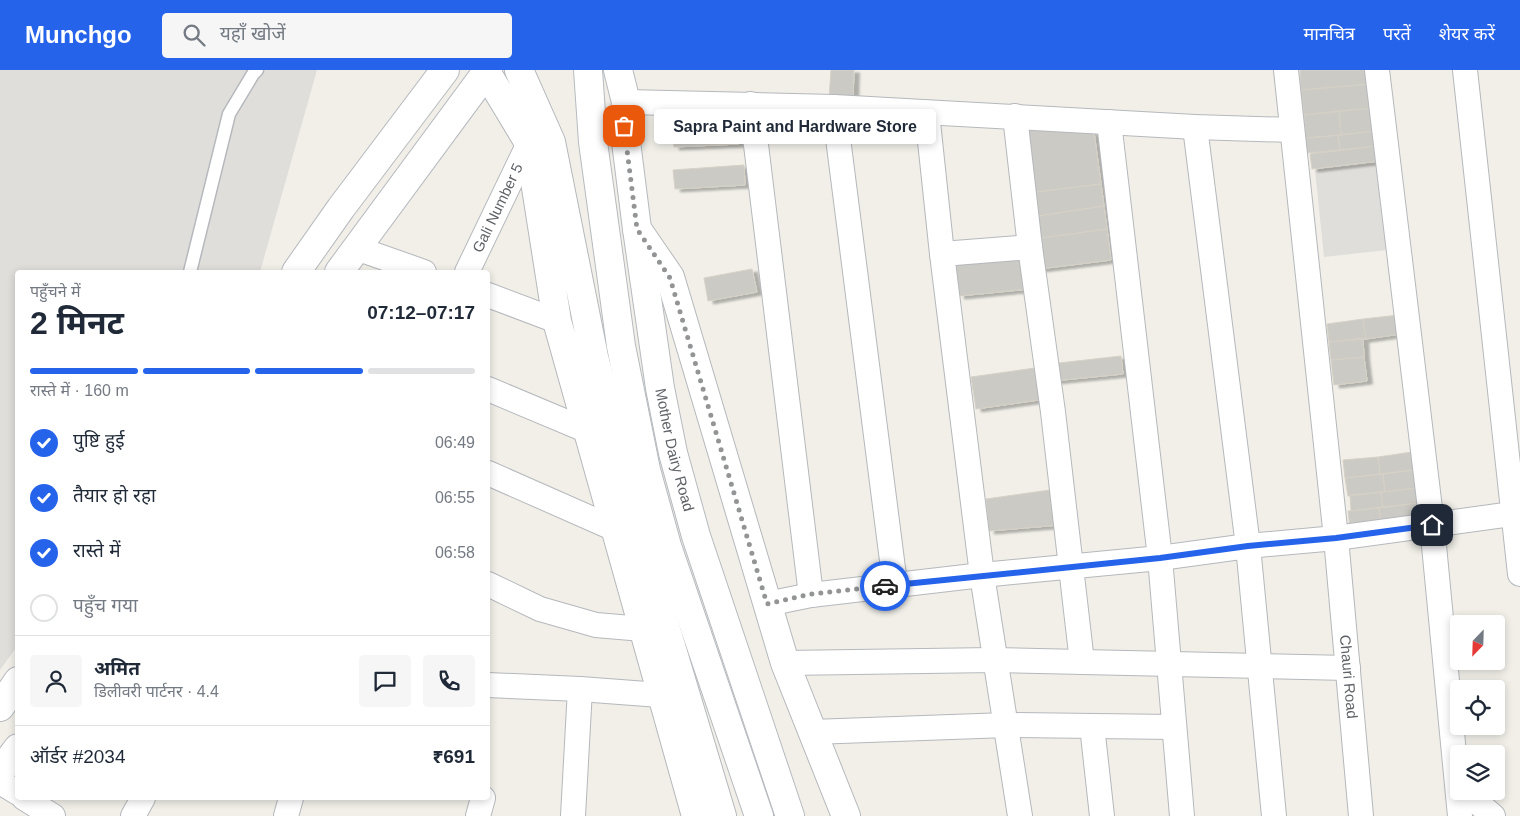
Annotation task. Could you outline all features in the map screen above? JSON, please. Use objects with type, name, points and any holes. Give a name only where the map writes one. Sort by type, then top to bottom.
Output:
[{"type":"street","points":[[297,270],[341,208],[445,70]]},
{"type":"street","points":[[340,270],[486,70],[528,143],[557,320],[644,629],[660,694],[696,816]]},
{"type":"street","points":[[519,70],[551,142],[594,357],[656,596],[722,816]]},
{"type":"street","name":"Mother Dairy Road","points":[[588,70],[593,142],[624,364],[646,470],[667,546],[759,816]]},
{"type":"street","name":"Mother Dairy Road","points":[[618,70],[626,102],[624,126],[660,388],[674,453],[696,536],[790,816]]},
{"type":"street","name":"Chauri Road","points":[[1286,70],[1336,538],[1361,816]]},
{"type":"street","points":[[1377,70],[1432,525],[1456,745]]},
{"type":"street","points":[[1465,70],[1517,513],[1520,574]]},
{"type":"street","points":[[626,102],[834,107],[1195,127],[1292,130]]},
{"type":"street","points":[[751,104],[811,594]]},
{"type":"street","points":[[834,107],[895,584]]},
{"type":"street","points":[[927,112],[942,254],[982,575],[1020,816]]},
{"type":"street","points":[[1015,116],[1030,247],[1053,412],[1082,662]]},
{"type":"street","points":[[1109,122],[1160,558],[1182,816]]},
{"type":"street","points":[[1195,127],[1248,546],[1261,665],[1274,816]]},
{"type":"street","name":"Gali Number 5","points":[[468,270],[528,143]]},
{"type":"street","points":[[637,229],[670,278],[785,664],[846,816]]},
{"type":"street","points":[[942,254],[1030,247]]},
{"type":"street","points":[[356,248],[418,270]]},
{"type":"street","points":[[490,296],[557,320]]},
{"type":"street","points":[[490,390],[588,431]]},
{"type":"street","points":[[490,474],[615,529]]},
{"type":"street","points":[[767,604],[811,594],[1336,538],[1517,513]]},
{"type":"street","points":[[490,585],[540,609],[578,620],[596,625],[644,629]]},
{"type":"street","points":[[785,664],[994,660],[1348,668]]},
{"type":"street","points":[[0,707],[15,685]]},
{"type":"street","points":[[490,685],[660,694]]},
{"type":"street","points":[[573,816],[580,689]]},
{"type":"street","points":[[812,732],[1007,725],[1174,727]]},
{"type":"street","points":[[1092,726],[1102,816]]},
{"type":"street","points":[[0,772],[15,752]]},
{"type":"street","points":[[0,782],[15,791]]},
{"type":"street","points":[[27,800],[53,816]]},
{"type":"street","points":[[132,816],[141,800]]},
{"type":"street","points":[[286,816],[290,800]]},
{"type":"street","points":[[478,816],[482,800]]},
{"type":"street","points":[[1460,800],[1460,816]]},
{"type":"street","points":[[1475,800],[1493,816]]},
{"type":"lane","points":[[190,270],[229,114],[257,70]]},
{"type":"shaded area","points":[[0,70],[317,70],[261,270],[15,270],[15,649],[0,670]]},
{"type":"shaded area","points":[[1377,163],[1387,250],[1324,257],[1315,170]]},
{"type":"building","points":[[831,70],[854,70],[853,100],[829,98]]},
{"type":"building","points":[[1300,70],[1370,70],[1371,84],[1301,90]]},
{"type":"building","points":[[1371,84],[1373,108],[1304,115],[1301,90]]},
{"type":"building","points":[[1373,108],[1375,131],[1341,135],[1339,111]]},
{"type":"building","points":[[669,111],[733,112],[739,144],[674,147]]},
{"type":"building","points":[[1339,111],[1341,135],[1306,138],[1304,115]]},
{"type":"building","points":[[1020,129],[1094,132],[1101,184],[1027,193]]},
{"type":"building","points":[[1375,131],[1377,146],[1340,150],[1338,135]]},
{"type":"building","points":[[1338,135],[1340,150],[1307,153],[1306,138]]},
{"type":"building","points":[[1377,146],[1379,161],[1312,169],[1310,154]]},
{"type":"building","points":[[744,165],[745,185],[675,189],[673,170]]},
{"type":"building","points":[[1101,184],[1104,206],[1031,217],[1027,193]]},
{"type":"building","points":[[1104,206],[1107,229],[1034,239],[1031,217]]},
{"type":"building","points":[[1107,229],[1111,260],[1039,269],[1034,239]]},
{"type":"building","points":[[1026,256],[1030,289],[959,296],[956,263]]},
{"type":"building","points":[[752,269],[757,292],[708,301],[704,278]]},
{"type":"building","points":[[1399,315],[1401,334],[1366,339],[1363,319]]},
{"type":"building","points":[[1363,319],[1366,339],[1329,342],[1327,324]]},
{"type":"building","points":[[1363,338],[1364,357],[1331,360],[1329,342]]},
{"type":"building","points":[[1121,356],[1123,374],[1053,381],[1050,364]]},
{"type":"building","points":[[1364,357],[1367,381],[1334,385],[1331,360]]},
{"type":"building","points":[[1042,367],[1046,399],[976,409],[971,377]]},
{"type":"building","points":[[1412,452],[1414,470],[1380,474],[1378,457]]},
{"type":"building","points":[[1378,457],[1380,474],[1345,478],[1343,460]]},
{"type":"building","points":[[1414,470],[1416,488],[1385,492],[1383,474]]},
{"type":"building","points":[[1383,474],[1385,492],[1348,496],[1345,478]]},
{"type":"building","points":[[1416,488],[1418,503],[1383,507],[1381,492]]},
{"type":"building","points":[[1057,489],[1060,525],[989,531],[986,499]]},
{"type":"building","points":[[1381,492],[1383,507],[1351,511],[1350,495]]},
{"type":"building","points":[[1418,503],[1420,520],[1381,525],[1379,508]]},
{"type":"building","points":[[1379,508],[1381,525],[1350,529],[1348,511]]},
{"type":"way so far","points":[[624,126],[637,229],[670,278],[767,604],[811,594],[885,586]]},
{"type":"place","name":"Sapra Paint and Hardware Store","points":[[624,126]]},
{"type":"route","points":[[885,586],[1160,558],[1432,525]]}]
